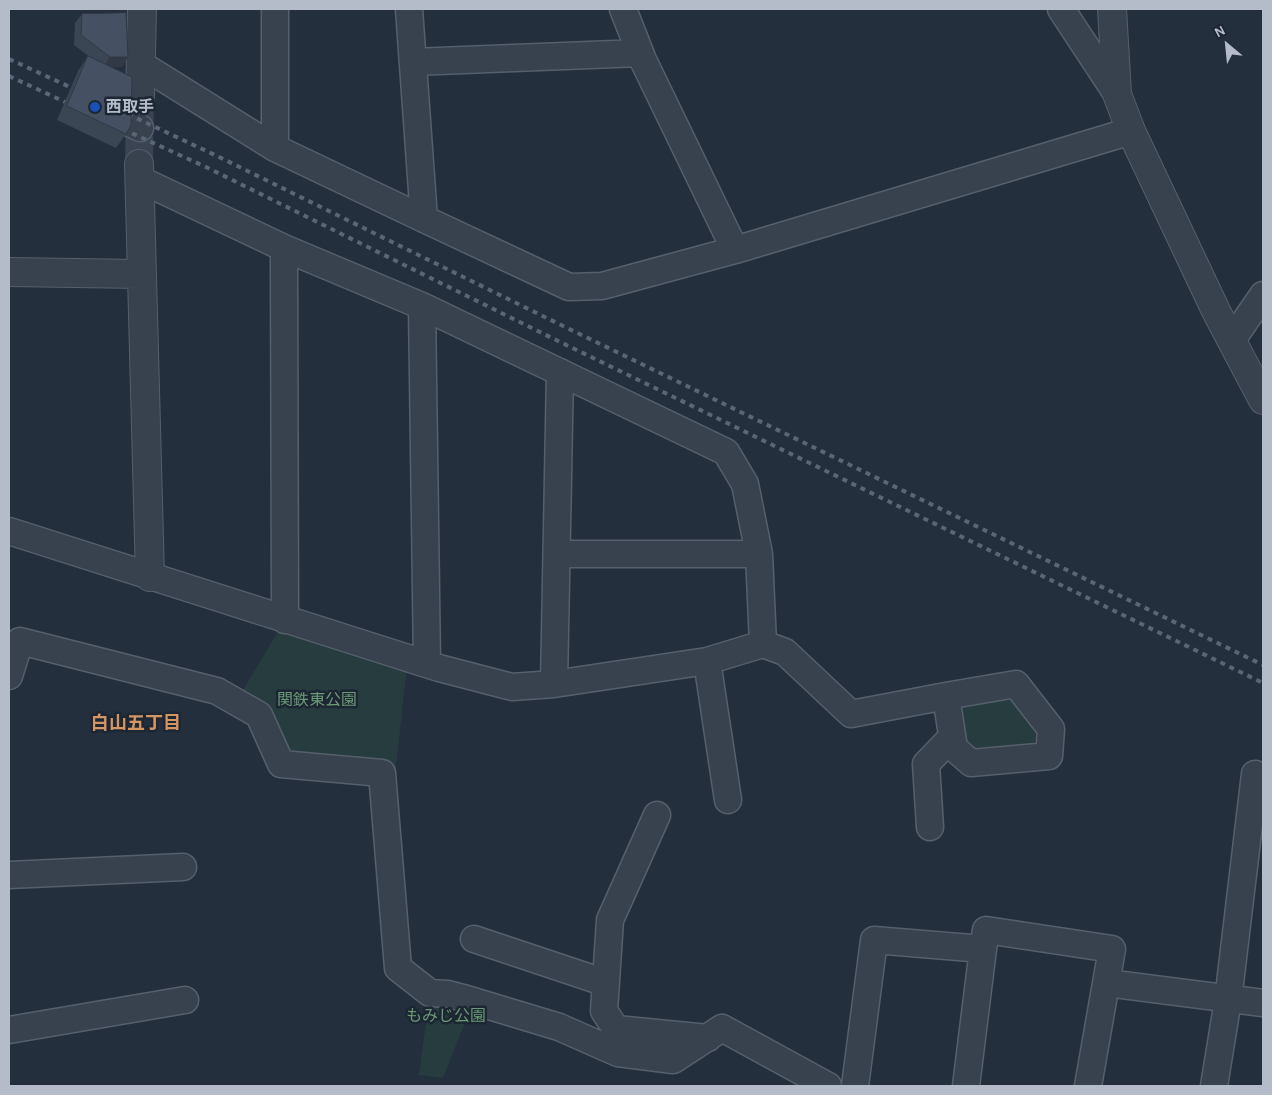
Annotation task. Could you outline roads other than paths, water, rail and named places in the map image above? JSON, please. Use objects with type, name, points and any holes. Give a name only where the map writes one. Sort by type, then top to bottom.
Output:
[{"type":"street","points":[[140,96],[142,9]]},
{"type":"street","points":[[274,9],[275,148]]},
{"type":"street","points":[[409,9],[424,219]]},
{"type":"street","points":[[624,9],[640,52],[735,250]]},
{"type":"street","points":[[1061,9],[1117,94],[1131,131],[1216,311],[1263,400]]},
{"type":"street","points":[[1112,9],[1117,94]]},
{"type":"street","points":[[413,62],[640,52]]},
{"type":"street","points":[[142,65],[275,148],[569,287],[602,286],[735,250],[1131,131]]},
{"type":"street","points":[[150,577],[141,274],[140,172],[284,248],[422,306],[726,452],[745,484],[759,554],[763,644]]},
{"type":"street","points":[[284,248],[285,620]]},
{"type":"street","points":[[9,272],[141,274]]},
{"type":"street","points":[[1232,340],[1263,295]]},
{"type":"street","points":[[422,306],[427,664]]},
{"type":"street","points":[[554,684],[560,372]]},
{"type":"street","points":[[9,531],[285,620],[512,688],[554,684],[706,661],[763,644],[786,652],[851,714],[946,696],[1016,684],[1051,729],[1049,756],[971,763],[954,748],[946,696]]},
{"type":"street","points":[[557,554],[759,554]]},
{"type":"street","points":[[9,676],[14,641],[217,691],[259,715],[281,764],[382,774],[398,968],[430,992],[456,996],[559,1027],[618,1052],[673,1060],[722,1028],[828,1086]]},
{"type":"street","points":[[706,661],[728,800]]},
{"type":"street","points":[[930,826],[926,764],[952,737]]},
{"type":"street","points":[[1214,1086],[1228,1000],[1255,774]]},
{"type":"street","points":[[656,815],[610,920],[604,1011],[616,1030],[708,1038]]},
{"type":"street","points":[[9,875],[183,867]]},
{"type":"street","points":[[966,1086],[986,930],[1112,949],[1088,1086]]},
{"type":"street","points":[[474,939],[606,983]]},
{"type":"street","points":[[855,1086],[874,940],[983,949]]},
{"type":"street","points":[[1107,983],[1263,1003]]},
{"type":"street","points":[[9,1030],[185,1000]]},
{"type":"tunnel","points":[[139,164],[140,96]]},
{"type":"railway","points":[[9,59],[85,94]]},
{"type":"railway","points":[[9,76],[78,108]]},
{"type":"railway","points":[[119,110],[1263,665]]},
{"type":"railway","points":[[114,125],[208,168],[554,339],[1263,683]]},
{"type":"place","name":"西取手","points":[[95,107]]},
{"type":"district","name":"白山五丁目","points":[[136,724]]},
{"type":"park label","name":"関鉄東公園","points":[[317,700]]},
{"type":"park label","name":"もみじ公園","points":[[446,1016]]}]
